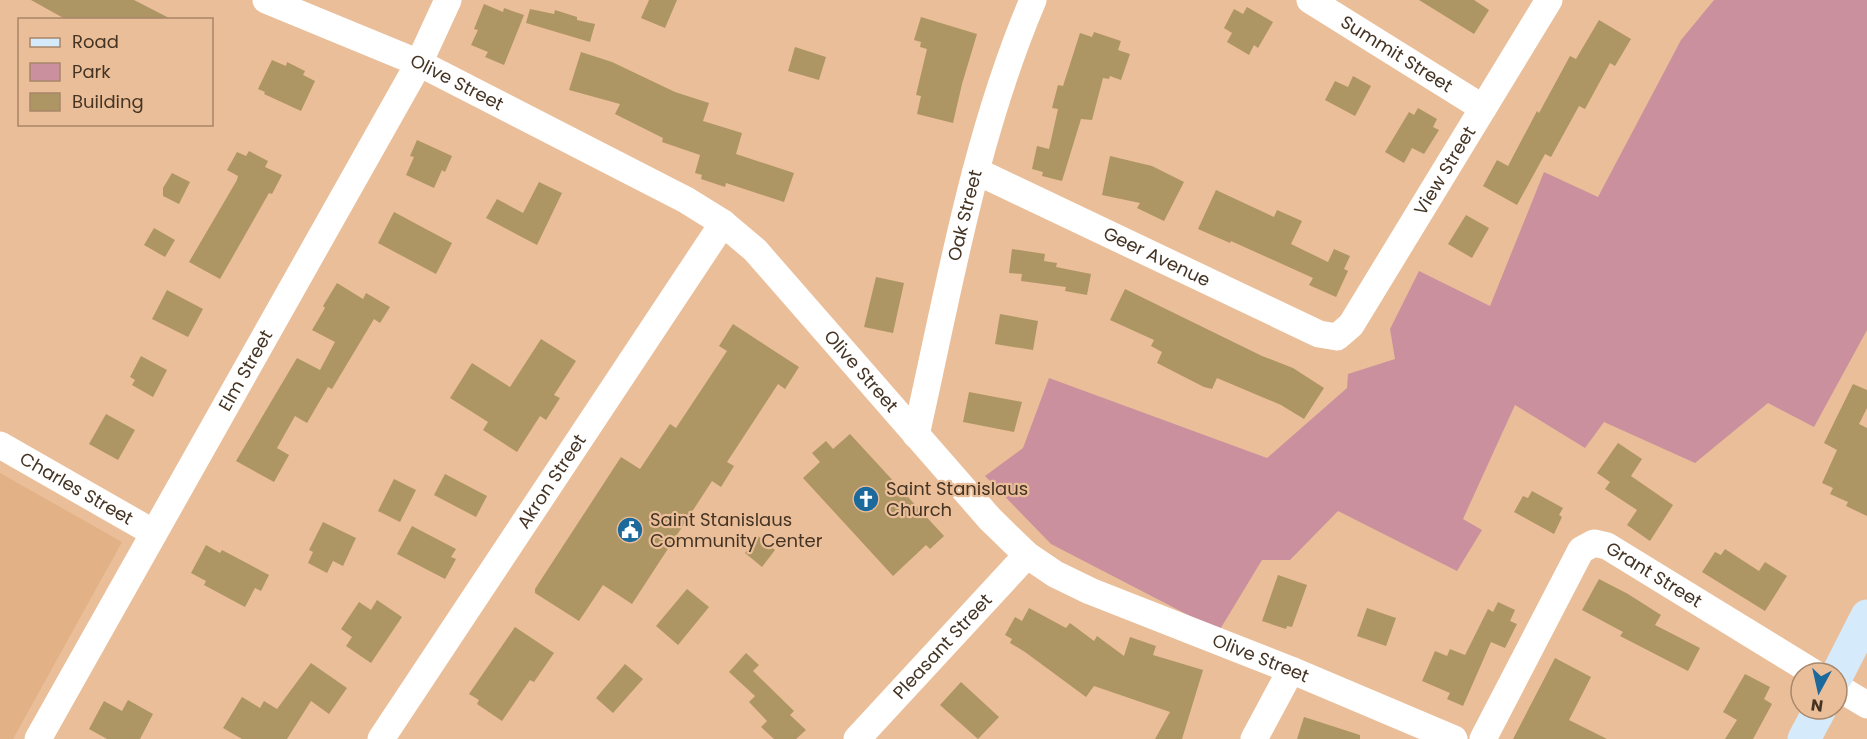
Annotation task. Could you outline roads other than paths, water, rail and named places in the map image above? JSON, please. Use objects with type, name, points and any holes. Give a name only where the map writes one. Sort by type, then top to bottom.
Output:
[{"type":"street","name":"Olive Street","points":[[266,0],[419,63],[686,200],[723,223],[755,250],[990,519],[1027,555],[1055,574],[1090,591],[1291,670],[1454,739]]},
{"type":"street","name":"Elm Street","points":[[38,739],[419,63],[448,0]]},
{"type":"street","name":"Oak Street","points":[[916,435],[976,171],[995,102],[1033,0]]},
{"type":"street","name":"Summit Street","points":[[1310,0],[1483,108]]},
{"type":"street","name":"View Street","points":[[1337,337],[1351,325],[1549,0]]},
{"type":"street","name":"Geer Avenue","points":[[976,171],[1319,334],[1337,337]]},
{"type":"street","name":"Akron Street","points":[[381,739],[723,223]]},
{"type":"street","name":"Charles Street","points":[[0,445],[154,533]]},
{"type":"street","name":"Grant Street","points":[[1483,739],[1581,550],[1594,543],[1607,546],[1794,661]]},
{"type":"street","name":"Pleasant Street","points":[[857,739],[1027,555]]},
{"type":"street","points":[[1844,661],[1867,616]]},
{"type":"street","points":[[1254,739],[1291,670]]},
{"type":"street","points":[[1849,694],[1867,705]]},
{"type":"street","points":[[1804,739],[1814,721]]},
{"type":"place","name":"Saint Stanislaus Church","points":[[866,499]]},
{"type":"place","name":"Saint Stanislaus Community Center","points":[[630,530]]}]
